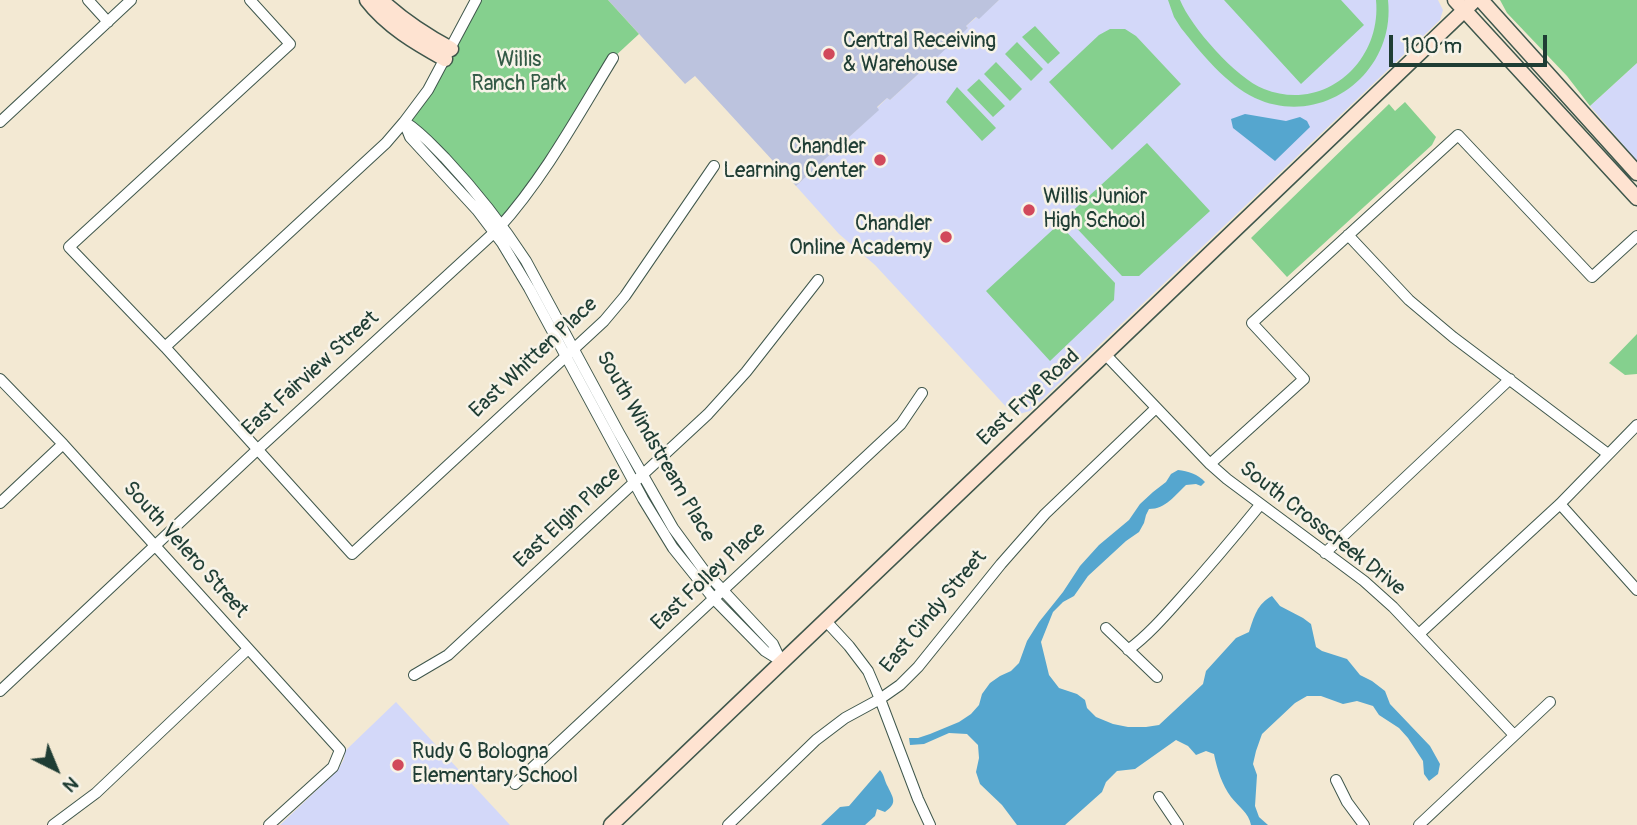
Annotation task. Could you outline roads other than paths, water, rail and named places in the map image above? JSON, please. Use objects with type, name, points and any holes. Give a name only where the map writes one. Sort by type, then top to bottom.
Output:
[{"type":"street","points":[[88,0],[108,22]]},
{"type":"street","points":[[0,122],[131,0]]},
{"type":"street","points":[[250,0],[290,44],[69,247],[165,347],[257,450]]},
{"type":"street","points":[[367,0],[394,27],[417,43],[448,54]]},
{"type":"street","points":[[380,0],[448,54]]},
{"type":"street","points":[[165,347],[386,143],[428,90],[476,0]]},
{"type":"street","points":[[1481,0],[1637,173]]},
{"type":"street","points":[[1465,3],[1637,198]]},
{"type":"street","name":"East Frye Road","points":[[611,825],[1105,355],[1465,3]]},
{"type":"street","name":"East Fairview Street","points":[[0,691],[498,229],[542,175],[613,58]]},
{"type":"street","name":"South Windstream Place","points":[[404,122],[419,130],[460,175],[498,229],[526,261],[570,352],[673,548],[714,599],[765,651],[781,661]]},
{"type":"street","points":[[1210,464],[1304,379],[1252,323],[1458,135],[1592,277],[1637,236]]},
{"type":"street","name":"East Whitten Place","points":[[257,450],[352,554],[604,321],[625,296],[714,166]]},
{"type":"street","points":[[1348,235],[1409,300],[1608,454]]},
{"type":"street","name":"East Elgin Place","points":[[414,676],[449,655],[708,414],[746,372],[818,280]]},
{"type":"street","name":"South Crosscreek Drive","points":[[1105,355],[1227,479],[1364,581],[1419,634],[1514,735]]},
{"type":"street","name":"South Velero Street","points":[[0,379],[63,444],[340,750],[333,767],[269,825]]},
{"type":"street","points":[[1325,553],[1510,379]]},
{"type":"street","name":"East Folley Place","points":[[515,784],[901,424],[922,393]]},
{"type":"street","name":"East Cindy Street","points":[[728,825],[816,740],[845,718],[901,685],[1045,514],[1156,408]]},
{"type":"street","points":[[1419,634],[1560,504],[1637,425]]},
{"type":"street","points":[[0,503],[63,444]]},
{"type":"street","name":"South Windstream Place","points":[[638,478],[690,553],[773,644],[781,661]]},
{"type":"street","points":[[1560,504],[1637,590]]},
{"type":"street","points":[[1129,650],[1140,642],[1198,579],[1261,505]]},
{"type":"street","points":[[825,620],[868,671],[930,825]]},
{"type":"street","points":[[1106,628],[1157,677]]},
{"type":"street","points":[[53,825],[96,793],[248,649]]},
{"type":"street","points":[[1419,825],[1550,702]]},
{"type":"street","points":[[1336,780],[1346,802],[1364,825]]},
{"type":"street","points":[[1159,797],[1178,825]]},
{"type":"water","points":[[1245,114],[1286,121],[1300,117],[1307,121],[1310,127],[1275,161],[1233,128],[1231,119]]},
{"type":"water","points":[[1178,470],[1193,473],[1205,482],[1201,486],[1186,485],[1165,504],[1149,509],[1139,532],[1088,576],[1074,596],[1053,612],[1041,642],[1049,675],[1059,688],[1077,694],[1085,700],[1087,708],[1096,717],[1113,724],[1128,727],[1159,725],[1203,684],[1206,671],[1236,638],[1249,632],[1259,607],[1272,596],[1280,606],[1311,624],[1316,647],[1347,659],[1360,675],[1385,691],[1390,704],[1430,746],[1440,764],[1438,774],[1429,781],[1424,774],[1423,761],[1408,738],[1399,728],[1379,715],[1373,706],[1357,701],[1343,704],[1321,696],[1307,696],[1295,703],[1262,734],[1256,751],[1253,764],[1257,775],[1255,806],[1259,817],[1268,825],[1251,825],[1246,813],[1225,787],[1214,754],[1206,751],[1196,755],[1188,746],[1176,740],[1135,769],[1117,771],[1106,782],[1102,792],[1065,825],[1017,825],[1002,805],[980,784],[976,772],[978,745],[967,734],[949,733],[924,744],[910,745],[909,738],[930,734],[971,714],[979,705],[982,694],[990,683],[1019,663],[1027,641],[1080,566],[1099,545],[1129,520],[1140,504]]},
{"type":"water","points":[[880,770],[893,797],[889,809],[885,812],[877,809],[875,816],[865,825],[821,825],[840,807],[849,806]]},
{"type":"place","name":"Central Receiving & Warehouse","points":[[829,54]]},
{"type":"place","name":"Chandler Learning Center","points":[[880,160]]},
{"type":"place","name":"Willis Junior High School","points":[[1029,210]]},
{"type":"place","name":"Chandler Online Academy","points":[[946,237]]},
{"type":"place","name":"Rudy G Bologna Elementary School","points":[[398,765]]},
{"type":"park label","name":"Willis Ranch Park","points":[[519,73]]}]
